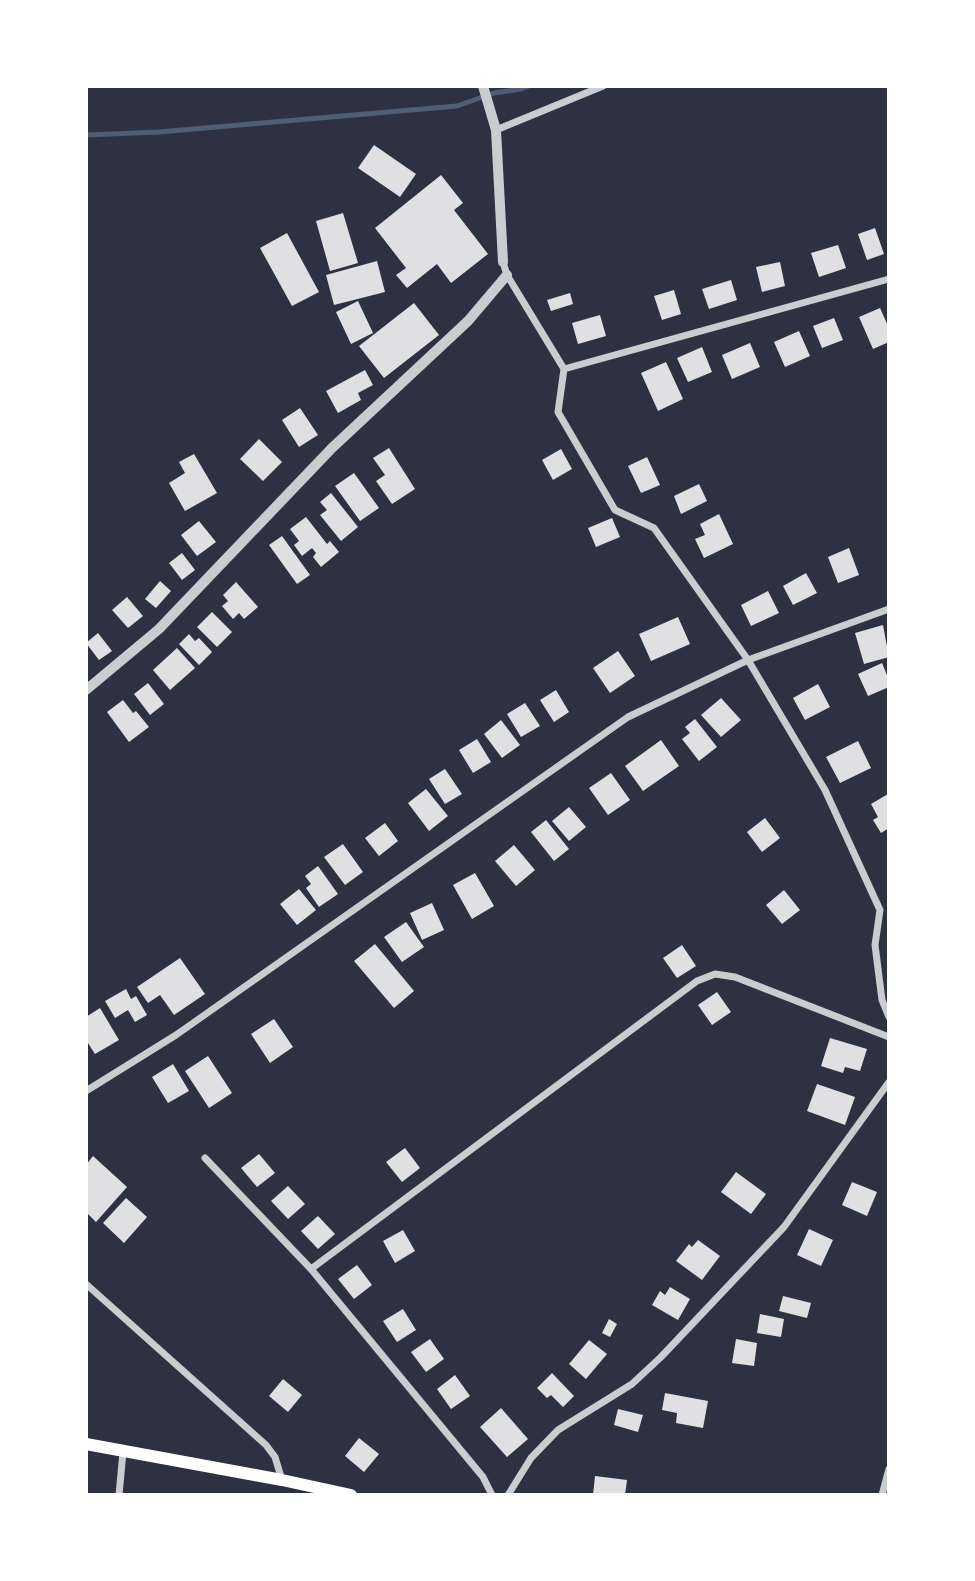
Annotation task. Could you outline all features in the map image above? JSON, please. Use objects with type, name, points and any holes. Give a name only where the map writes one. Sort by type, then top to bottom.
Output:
[{"type":"main road","points":[[86,1444],[351,1495]]},
{"type":"street","points":[[483,86],[496,130],[503,262],[507,275],[564,369],[558,412],[615,510],[654,528],[748,660],[825,790],[880,910],[875,945],[882,1000],[889,1017]]},
{"type":"street","points":[[496,130],[603,86]]},
{"type":"street","points":[[86,690],[159,629],[332,449],[468,321],[507,275]]},
{"type":"street","points":[[564,369],[889,279]]},
{"type":"street","points":[[86,1091],[176,1035],[628,717],[748,660],[889,609]]},
{"type":"street","points":[[880,910],[889,907]]},
{"type":"street","points":[[310,1269],[697,981],[715,974],[735,977],[889,1037]]},
{"type":"street","points":[[508,1495],[531,1458],[558,1430],[632,1384],[661,1357],[783,1227],[889,1082]]},
{"type":"street","points":[[205,1158],[310,1269],[483,1477],[492,1495]]},
{"type":"street","points":[[86,1284],[265,1445],[275,1457],[282,1480]]},
{"type":"street","points":[[119,1495],[123,1452]]},
{"type":"street","points":[[882,1495],[889,1469]]},
{"type":"building","points":[[374,145],[416,174],[400,197],[358,168]]},
{"type":"building","points":[[441,175],[463,203],[454,210],[488,254],[451,283],[437,264],[407,288],[396,275],[406,268],[375,228]]},
{"type":"building","points":[[343,213],[358,263],[330,271],[316,221]]},
{"type":"building","points":[[875,228],[884,254],[867,260],[858,234]]},
{"type":"building","points":[[287,233],[319,292],[292,306],[260,248]]},
{"type":"building","points":[[838,245],[846,268],[819,277],[811,253]]},
{"type":"building","points":[[377,261],[385,292],[334,305],[326,275]]},
{"type":"building","points":[[780,262],[785,286],[762,292],[756,267]]},
{"type":"building","points":[[731,280],[737,300],[709,309],[702,289]]},
{"type":"building","points":[[674,290],[681,314],[662,320],[654,296]]},
{"type":"building","points":[[570,293],[573,304],[551,311],[547,300]]},
{"type":"building","points":[[358,301],[373,333],[351,344],[336,312]]},
{"type":"building","points":[[414,303],[439,335],[384,378],[359,346]]},
{"type":"building","points":[[880,308],[889,328],[889,342],[873,349],[859,317]]},
{"type":"building","points":[[600,315],[606,336],[578,344],[572,323]]},
{"type":"building","points":[[834,318],[843,340],[822,348],[813,326]]},
{"type":"building","points":[[799,331],[810,356],[785,367],[774,342]]},
{"type":"building","points":[[750,343],[760,367],[732,379],[722,355]]},
{"type":"building","points":[[702,347],[712,372],[688,382],[677,358]]},
{"type":"building","points":[[666,362],[683,399],[658,411],[641,373]]},
{"type":"building","points":[[365,370],[373,385],[358,393],[361,400],[338,413],[326,391]]},
{"type":"building","points":[[300,408],[318,435],[299,447],[282,420]]},
{"type":"building","points":[[259,439],[282,462],[263,481],[240,459]]},
{"type":"building","points":[[389,448],[415,489],[392,504],[376,481],[385,475],[373,458]]},
{"type":"building","points":[[561,449],[572,469],[553,480],[542,460]]},
{"type":"building","points":[[194,454],[217,493],[185,511],[169,483],[185,473],[179,462]]},
{"type":"building","points":[[647,457],[660,485],[641,493],[628,466]]},
{"type":"building","points":[[354,473],[379,508],[360,521],[335,486]]},
{"type":"building","points":[[699,484],[707,501],[681,514],[674,496]]},
{"type":"building","points":[[331,493],[358,527],[341,541],[320,515],[327,510],[320,502]]},
{"type":"building","points":[[719,514],[733,544],[704,558],[695,539],[705,535],[700,524]]},
{"type":"building","points":[[306,517],[327,544],[330,541],[339,552],[321,567],[313,557],[316,553],[312,548],[302,556],[294,545],[299,541],[290,529]]},
{"type":"building","points":[[612,518],[620,537],[596,547],[588,528]]},
{"type":"building","points":[[199,521],[216,542],[197,556],[181,535]]},
{"type":"building","points":[[282,536],[310,575],[297,584],[269,545]]},
{"type":"building","points":[[849,548],[859,575],[838,583],[828,557]]},
{"type":"building","points":[[182,553],[195,570],[182,580],[169,563]]},
{"type":"building","points":[[806,573],[817,593],[793,605],[783,586]]},
{"type":"building","points":[[160,581],[171,591],[156,608],[145,599]]},
{"type":"building","points":[[236,582],[258,607],[244,619],[239,613],[233,619],[222,606],[228,601],[223,595]]},
{"type":"building","points":[[768,591],[779,613],[751,626],[741,605]]},
{"type":"building","points":[[127,597],[143,616],[128,628],[112,610]]},
{"type":"building","points":[[212,612],[232,632],[217,647],[197,627]]},
{"type":"building","points":[[678,617],[690,644],[651,661],[639,634]]},
{"type":"building","points":[[883,625],[889,657],[864,664],[855,633]]},
{"type":"building","points":[[98,633],[112,651],[99,660],[86,643]]},
{"type":"building","points":[[189,634],[195,641],[199,638],[212,652],[199,665],[179,644]]},
{"type":"building","points":[[177,648],[195,668],[170,690],[153,670]]},
{"type":"building","points":[[618,651],[635,676],[610,693],[593,668]]},
{"type":"building","points":[[882,663],[889,687],[868,696],[858,674]]},
{"type":"building","points":[[148,683],[164,704],[150,715],[134,694]]},
{"type":"building","points":[[818,684],[830,707],[805,720],[793,698]]},
{"type":"building","points":[[556,690],[569,712],[554,722],[540,700]]},
{"type":"building","points":[[721,698],[741,720],[721,737],[701,715]]},
{"type":"building","points":[[123,700],[149,727],[129,742],[107,712]]},
{"type":"building","points":[[525,703],[540,726],[521,737],[507,714]]},
{"type":"building","points":[[695,719],[717,747],[699,761],[682,739],[690,733],[685,727]]},
{"type":"building","points":[[501,720],[520,745],[502,758],[484,734]]},
{"type":"building","points":[[477,739],[491,762],[473,773],[459,750]]},
{"type":"building","points":[[661,740],[679,766],[643,791],[625,766]]},
{"type":"building","points":[[858,741],[871,768],[840,783],[826,757]]},
{"type":"building","points":[[445,769],[462,794],[445,804],[429,779]]},
{"type":"building","points":[[611,773],[630,800],[608,815],[589,788]]},
{"type":"building","points":[[426,789],[448,816],[429,831],[408,803]]},
{"type":"building","points":[[888,794],[889,828],[881,833],[873,820],[878,817],[871,804]]},
{"type":"building","points":[[569,807],[586,827],[569,841],[552,821]]},
{"type":"building","points":[[765,818],[780,838],[762,852],[747,832]]},
{"type":"building","points":[[546,820],[569,849],[554,861],[531,832]]},
{"type":"building","points":[[385,823],[398,841],[379,856],[365,838]]},
{"type":"building","points":[[343,844],[363,872],[345,885],[324,857]]},
{"type":"building","points":[[514,845],[535,870],[516,886],[495,861]]},
{"type":"building","points":[[318,866],[338,894],[319,907],[306,888],[311,884],[305,876]]},
{"type":"building","points":[[475,873],[494,906],[472,919],[453,885]]},
{"type":"building","points":[[299,889],[316,910],[297,925],[280,904]]},
{"type":"building","points":[[784,890],[800,910],[782,924],[766,905]]},
{"type":"building","points":[[432,903],[444,930],[422,940],[410,913]]},
{"type":"building","points":[[406,922],[424,947],[402,962],[384,937]]},
{"type":"building","points":[[375,944],[414,991],[394,1008],[354,961]]},
{"type":"building","points":[[682,945],[696,966],[677,978],[663,958]]},
{"type":"building","points":[[180,958],[205,994],[174,1015],[160,995],[148,1003],[137,987]]},
{"type":"building","points":[[126,989],[131,999],[136,996],[147,1015],[135,1022],[128,1010],[115,1018],[105,1001]]},
{"type":"building","points":[[717,992],[731,1012],[712,1025],[698,1005]]},
{"type":"building","points":[[100,1008],[119,1040],[95,1054],[86,1040],[86,1017]]},
{"type":"building","points":[[274,1019],[293,1047],[270,1063],[251,1034]]},
{"type":"building","points":[[830,1038],[867,1049],[860,1071],[845,1067],[843,1073],[821,1066]]},
{"type":"building","points":[[208,1056],[232,1093],[209,1108],[185,1071]]},
{"type":"building","points":[[173,1064],[189,1091],[168,1103],[152,1077]]},
{"type":"building","points":[[817,1084],[855,1097],[845,1125],[807,1111]]},
{"type":"building","points":[[405,1148],[420,1168],[402,1182],[386,1162]]},
{"type":"building","points":[[259,1154],[275,1173],[257,1187],[241,1168]]},
{"type":"building","points":[[93,1156],[127,1187],[96,1222],[86,1212],[86,1165]]},
{"type":"building","points":[[736,1172],[766,1194],[751,1214],[721,1192]]},
{"type":"building","points":[[852,1182],[877,1192],[867,1216],[842,1205]]},
{"type":"building","points":[[288,1186],[305,1204],[288,1219],[271,1201]]},
{"type":"building","points":[[126,1198],[147,1217],[124,1243],[103,1223]]},
{"type":"building","points":[[318,1216],[335,1234],[318,1249],[301,1231]]},
{"type":"building","points":[[809,1229],[833,1240],[821,1266],[797,1255]]},
{"type":"building","points":[[403,1230],[415,1251],[395,1263],[383,1241]]},
{"type":"building","points":[[698,1240],[720,1256],[702,1280],[676,1261],[689,1244],[692,1247]]},
{"type":"building","points":[[357,1265],[372,1285],[354,1299],[338,1279]]},
{"type":"building","points":[[670,1287],[690,1299],[678,1320],[652,1305],[660,1291],[665,1295]]},
{"type":"building","points":[[783,1296],[811,1303],[807,1318],[779,1311]]},
{"type":"building","points":[[403,1309],[416,1330],[397,1342],[383,1321]]},
{"type":"building","points":[[760,1314],[784,1319],[781,1337],[757,1333]]},
{"type":"building","points":[[609,1319],[617,1324],[610,1337],[602,1333]]},
{"type":"building","points":[[430,1339],[444,1359],[426,1372],[411,1352]]},
{"type":"building","points":[[736,1339],[757,1343],[754,1366],[732,1363]]},
{"type":"building","points":[[589,1340],[607,1354],[586,1379],[569,1364]]},
{"type":"building","points":[[552,1373],[574,1396],[563,1407],[551,1395],[547,1398],[537,1388]]},
{"type":"building","points":[[455,1375],[470,1396],[451,1409],[437,1389]]},
{"type":"building","points":[[283,1379],[302,1395],[288,1412],[269,1396]]},
{"type":"building","points":[[665,1393],[708,1401],[703,1428],[676,1423],[677,1413],[662,1410]]},
{"type":"building","points":[[501,1408],[528,1439],[507,1457],[480,1427]]},
{"type":"building","points":[[618,1409],[643,1415],[638,1432],[614,1425]]},
{"type":"building","points":[[359,1438],[379,1454],[364,1472],[345,1456]]},
{"type":"building","points":[[595,1476],[627,1480],[625,1495],[593,1495]]},
{"type":"waterway","points":[[86,135],[159,132],[457,106],[494,93],[529,86]]}]
